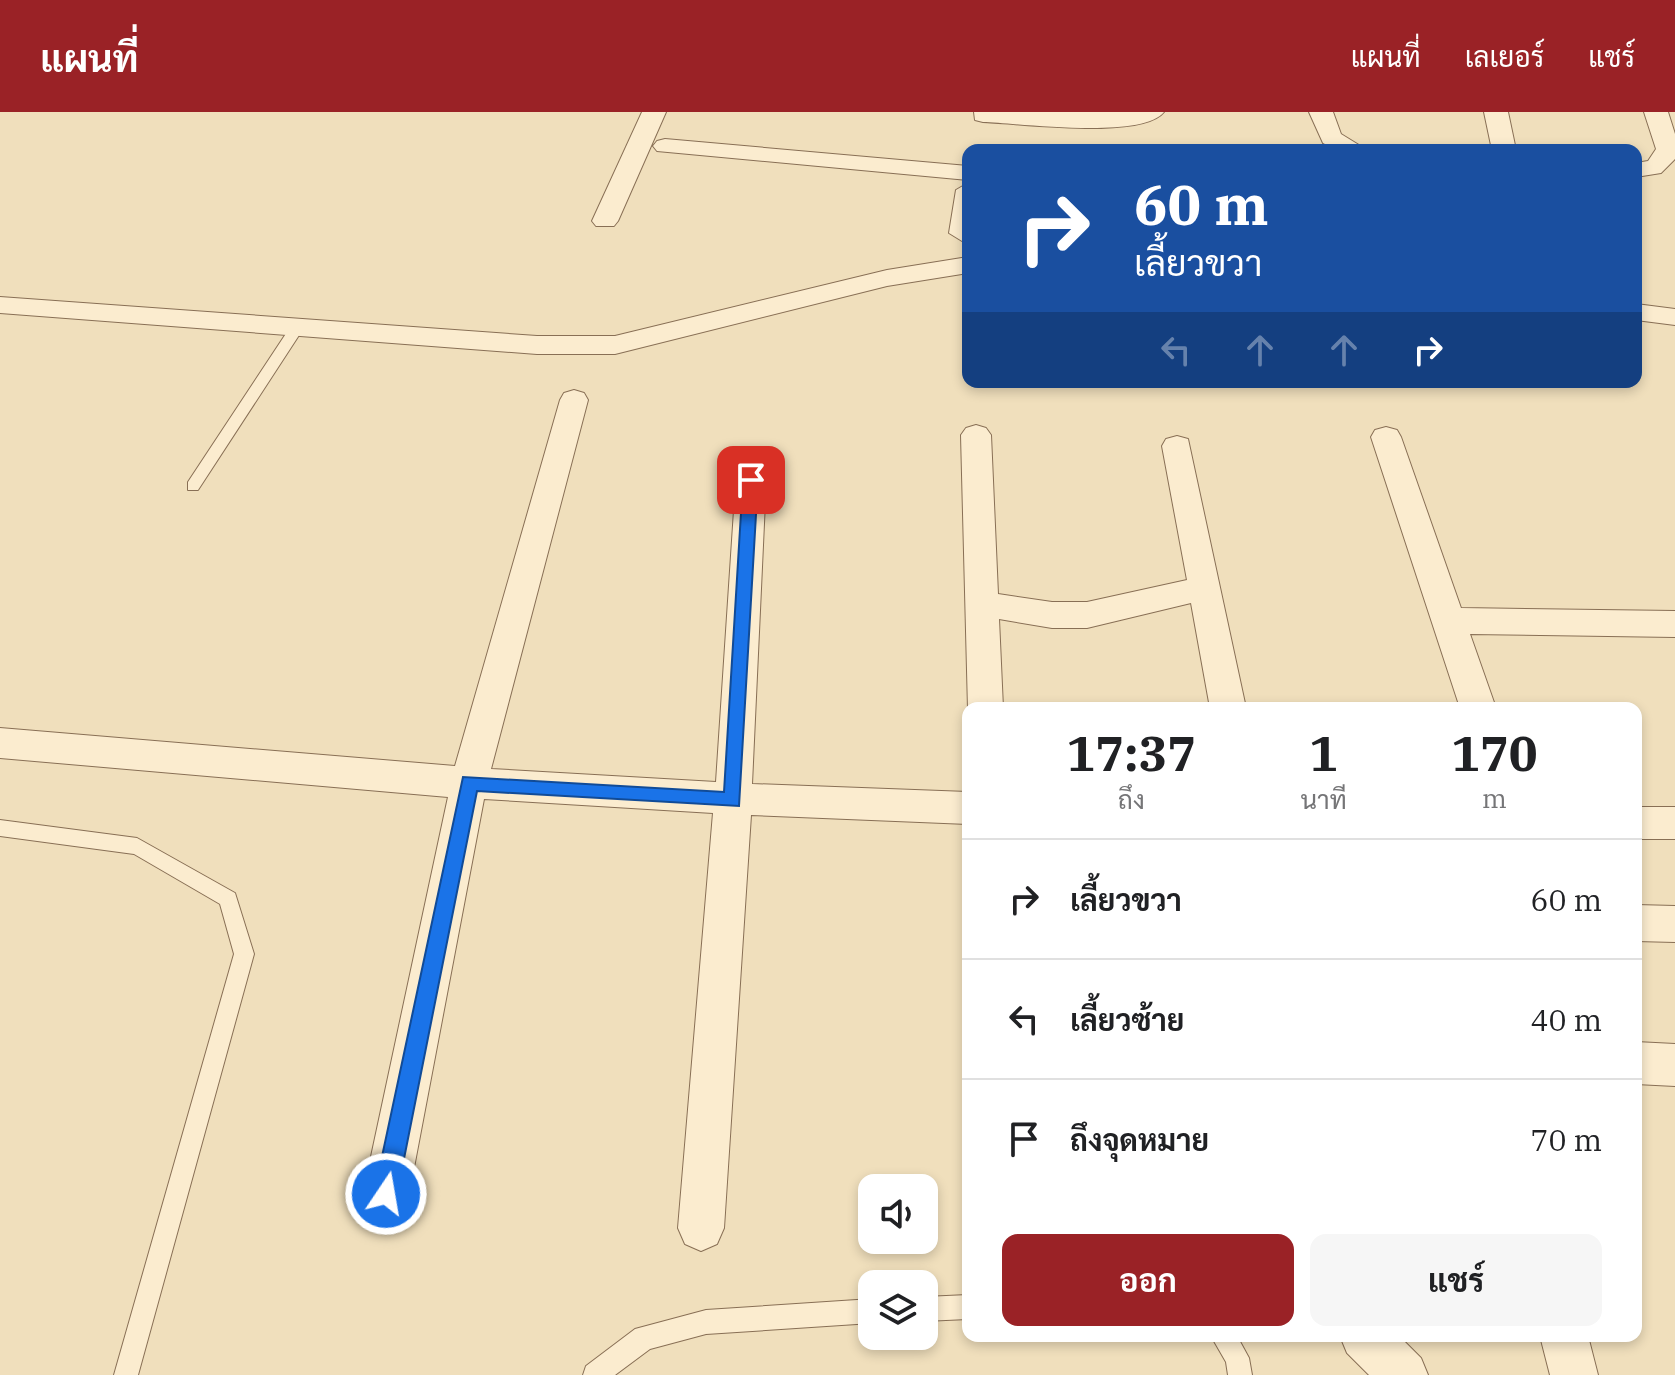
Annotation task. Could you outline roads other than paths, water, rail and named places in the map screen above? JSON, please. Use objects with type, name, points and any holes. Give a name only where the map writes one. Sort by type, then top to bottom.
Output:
[{"type":"street","points":[[605,221],[654,112]]},
{"type":"street","points":[[982,122],[1128,121],[1152,112]]},
{"type":"street","points":[[1321,112],[1331,138],[1343,144]]},
{"type":"street","points":[[1496,112],[1503,144]]},
{"type":"street","points":[[1642,170],[1650,171],[1662,164],[1668,149],[1656,112]]},
{"type":"street","points":[[665,146],[962,172]]},
{"type":"street","points":[[0,305],[537,345],[615,345],[887,278],[962,266]]},
{"type":"street","points":[[1642,313],[1675,317]]},
{"type":"street","points":[[386,1194],[469,783],[574,400]]},
{"type":"street","points":[[976,435],[985,702]]},
{"type":"street","points":[[1386,437],[1476,702]]},
{"type":"street","points":[[1177,446],[1227,702]]},
{"type":"street","points":[[701,1228],[733,801],[751,480]]},
{"type":"street","points":[[981,604],[1052,615],[1087,615],[1205,588]]},
{"type":"street","points":[[1451,621],[1675,624]]},
{"type":"street","points":[[0,743],[469,783],[733,801],[962,808]]},
{"type":"street","points":[[1642,823],[1675,823]]},
{"type":"street","points":[[1642,923],[1675,924]]},
{"type":"street","points":[[1642,1063],[1675,1065]]},
{"type":"street","points":[[1370,1342],[1404,1375]]},
{"type":"street","points":[[1566,1342],[1574,1375]]},
{"type":"lane","points":[[193,486],[298,326]]},
{"type":"lane","points":[[0,828],[137,846],[177,866],[228,899],[244,954],[126,1375]]},
{"type":"lane","points":[[938,1308],[962,1307]]},
{"type":"lane","points":[[595,1375],[644,1338],[706,1322],[858,1312]]},
{"type":"lane","points":[[1227,1342],[1237,1358],[1240,1375]]}]
